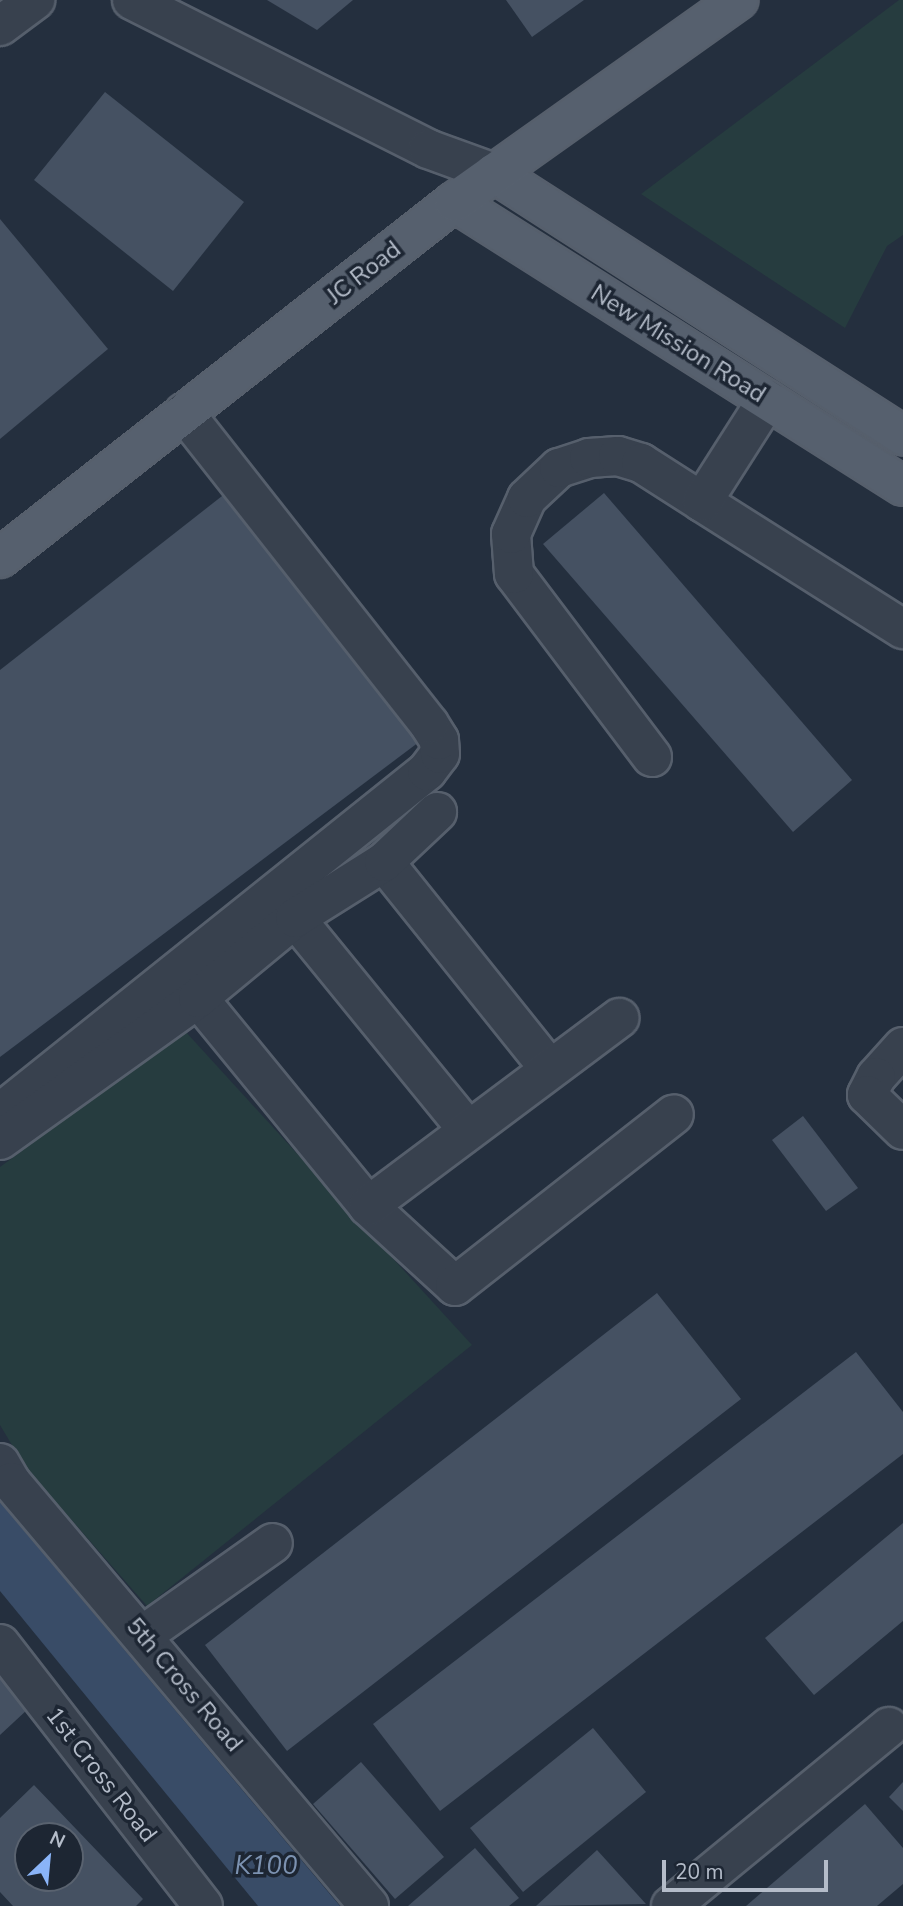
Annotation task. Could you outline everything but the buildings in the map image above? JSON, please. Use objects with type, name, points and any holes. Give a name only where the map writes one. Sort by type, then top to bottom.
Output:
[{"type":"main road","name":"JC Road","points":[[0,558],[454,202],[738,0]]},
{"type":"main road","points":[[494,173],[903,436]]},
{"type":"main road","name":"New Mission Road","points":[[454,202],[903,486]]},
{"type":"street","points":[[0,26],[35,0]]},
{"type":"street","points":[[132,0],[428,149],[494,173]]},
{"type":"street","points":[[428,149],[454,202]]},
{"type":"street","points":[[702,502],[767,400]]},
{"type":"street","points":[[0,1113],[417,779],[440,754],[439,740],[429,724],[184,414]]},
{"type":"street","points":[[652,757],[514,574],[511,534],[527,498],[559,468],[589,458],[618,456],[641,463],[903,629]]},
{"type":"street","points":[[0,1140],[198,998],[295,918],[384,862],[437,812]]},
{"type":"street","points":[[384,862],[551,1069]]},
{"type":"street","points":[[295,918],[466,1128]]},
{"type":"street","points":[[198,998],[368,1206],[456,1286],[674,1115]]},
{"type":"street","points":[[368,1206],[466,1128],[619,1018]]},
{"type":"street","points":[[903,1047],[876,1077],[867,1095],[903,1130]]},
{"type":"street","name":"5th Cross Road","points":[[0,1463],[11,1482],[369,1906]]},
{"type":"street","points":[[142,1634],[273,1543]]},
{"type":"street","name":"1st Cross Road","points":[[0,1644],[203,1906]]},
{"type":"street","points":[[671,1906],[889,1727]]},
{"type":"green space","points":[[899,0],[903,0],[903,235],[887,246],[845,328],[641,194]]},
{"type":"green space","points":[[185,1031],[472,1345],[147,1606],[25,1467],[0,1425],[0,1167]]},
{"type":"water","name":"K100","points":[[0,1502],[340,1906],[258,1906],[0,1591]]}]
